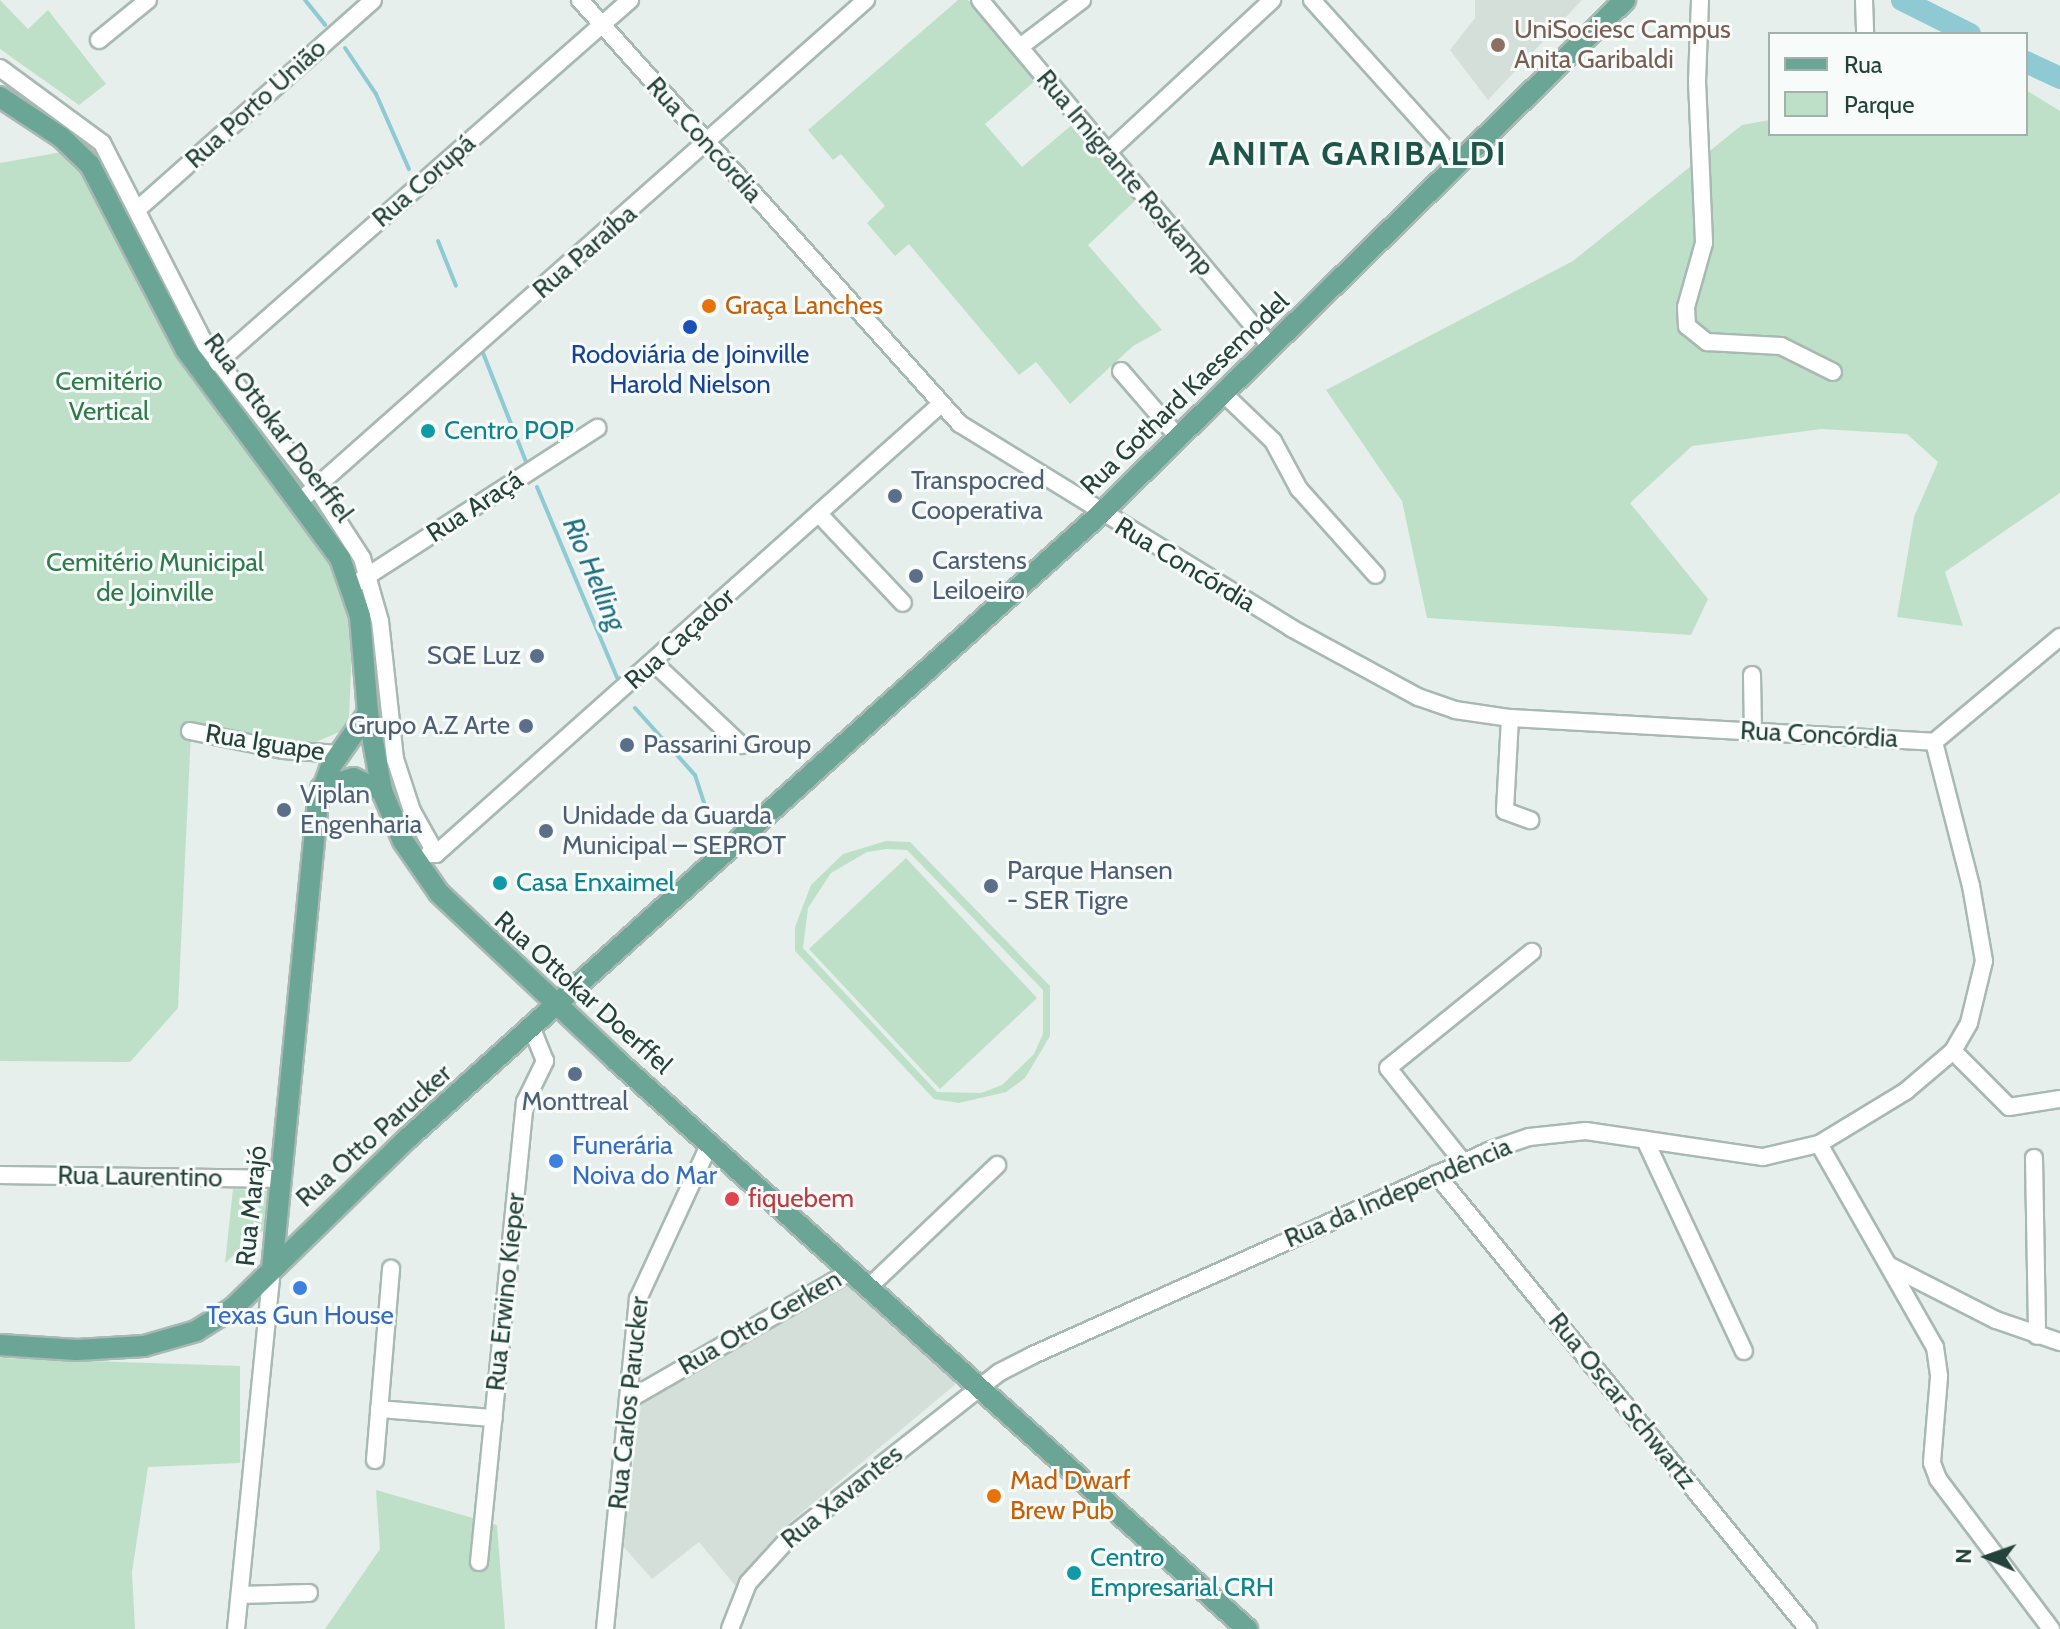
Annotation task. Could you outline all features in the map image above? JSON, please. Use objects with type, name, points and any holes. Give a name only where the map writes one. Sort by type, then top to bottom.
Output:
[{"type":"main road","name":"Rua Gothard Kaesemodel","points":[[557,1006],[1100,514],[1625,0]]},
{"type":"main road","name":"Rua Ottokar Doerffel","points":[[0,97],[61,137],[90,165],[186,350],[308,494],[361,581],[368,713],[382,791],[411,854],[447,902],[557,1006],[1247,1629]]},
{"type":"main road","name":"Rua Marajó","points":[[272,1269],[321,788],[339,754],[368,713]]},
{"type":"main road","points":[[321,788],[353,778],[382,791]]},
{"type":"main road","name":"Rua Otto Parucker","points":[[0,1345],[102,1350],[162,1343],[215,1321],[316,1223],[557,1006]]},
{"type":"main road","points":[[532,1029],[586,1032]]},
{"type":"main road","points":[[278,1207],[293,1226],[316,1223]]},
{"type":"street","points":[[99,40],[148,0]]},
{"type":"street","name":"Rua Porto União","points":[[138,209],[373,0]]},
{"type":"street","name":"Rua Concórdia","points":[[580,0],[940,405],[977,437],[1291,628],[1418,697],[1455,710],[1510,718],[1934,742]]},
{"type":"street","name":"Rua Corupá","points":[[217,363],[630,0]]},
{"type":"street","name":"Rua Paraíba","points":[[308,494],[708,145],[866,0]]},
{"type":"street","name":"Rua Imigrante Roskamp","points":[[980,0],[1271,347]]},
{"type":"street","points":[[1020,47],[1082,0]]},
{"type":"street","points":[[1108,152],[1272,0]]},
{"type":"street","points":[[1312,0],[1459,163]]},
{"type":"street","points":[[1700,0],[1697,81],[1704,243],[1685,320],[1691,333],[1707,342],[1770,343],[1833,372]]},
{"type":"street","points":[[1864,0],[1865,32]]},
{"type":"street","points":[[0,68],[88,128],[114,161],[217,363],[308,494]]},
{"type":"street","points":[[1121,371],[1178,437]]},
{"type":"street","points":[[1223,393],[1273,441],[1299,489],[1376,575]]},
{"type":"street","name":"Rua Caçador","points":[[436,854],[940,405]]},
{"type":"street","name":"Rua Araçá","points":[[361,581],[597,428]]},
{"type":"street","points":[[819,514],[903,603]]},
{"type":"street","points":[[361,581],[380,621],[395,759],[412,811],[436,854],[411,854]]},
{"type":"street","points":[[1934,742],[2060,637]]},
{"type":"street","points":[[654,663],[741,745]]},
{"type":"street","points":[[1752,675],[1753,731]]},
{"type":"street","points":[[1510,718],[1505,811],[1530,820]]},
{"type":"street","name":"Rua Iguape","points":[[190,731],[283,750],[339,754]]},
{"type":"street","name":"Rua da Independência","points":[[980,1387],[1033,1355],[1463,1162],[1529,1137],[1586,1131],[1763,1157],[1819,1144],[1906,1091],[1953,1051],[1969,1023],[1984,961],[1971,886],[1934,742]]},
{"type":"street","points":[[1463,1162],[1388,1068],[1532,952]]},
{"type":"street","name":"Rua Erwino Kieper","points":[[479,1562],[525,1102],[545,1061],[532,1029]]},
{"type":"street","points":[[1953,1051],[2009,1107],[2060,1099]]},
{"type":"street","points":[[1645,1140],[1744,1351]]},
{"type":"street","name":"Rua Carlos Parucker","points":[[605,1629],[642,1284],[710,1143]]},
{"type":"street","points":[[1819,1144],[1935,1347],[1939,1377],[1932,1454],[1938,1479],[2051,1629]]},
{"type":"street","points":[[2034,1158],[2037,1336]]},
{"type":"street","points":[[869,1287],[997,1165]]},
{"type":"street","name":"Rua Oscar Schwartz","points":[[1436,1174],[1808,1629]]},
{"type":"street","name":"Rua Laurentino","points":[[0,1175],[281,1179]]},
{"type":"street","points":[[1888,1265],[2037,1336],[2060,1342]]},
{"type":"street","name":"Rua Marajó","points":[[236,1629],[272,1269]]},
{"type":"street","points":[[375,1460],[391,1269]]},
{"type":"street","name":"Rua Otto Gerken","points":[[628,1400],[851,1271]]},
{"type":"street","name":"Rua Xavantes","points":[[730,1629],[748,1583],[766,1559],[980,1387]]},
{"type":"street","points":[[379,1409],[494,1418]]},
{"type":"street","points":[[240,1595],[309,1593]]},
{"type":"shaded area","name":"UniSociesc Campus Anita Garibaldi","points":[[1475,0],[1582,0],[1488,100],[1450,50],[1475,18]]},
{"type":"shaded area","points":[[838,1282],[848,1283],[957,1383],[782,1529],[738,1589],[699,1542],[652,1579],[622,1545],[641,1405]]},
{"type":"green space","points":[[0,0],[28,29],[48,10],[106,84],[79,105],[0,49]]},
{"type":"green space","points":[[958,0],[968,0],[1036,80],[985,124],[1022,167],[1074,123],[1137,199],[1088,245],[1162,330],[1133,346],[1070,404],[1036,362],[1019,375],[909,244],[895,256],[867,223],[885,206],[841,154],[833,160],[808,130]]},
{"type":"green space","points":[[2028,91],[2060,111],[2060,493],[1945,572],[1963,626],[1897,617],[1914,517],[1938,462],[1907,434],[1821,429],[1692,446],[1630,503],[1708,599],[1691,635],[1427,618],[1402,501],[1326,390],[1573,261],[1742,125],[1768,120],[1768,136],[2028,136]]},
{"type":"green space","name":"Cemitério Municipal de Joinville","points":[[62,152],[85,177],[311,526],[332,566],[353,626],[349,717],[344,730],[316,742],[314,752],[191,732],[178,1008],[130,1062],[0,1061],[0,163]]},
{"type":"green space","points":[[886,841],[910,842],[1050,986],[1050,1036],[1025,1078],[1006,1092],[959,1103],[934,1099],[795,951],[795,927],[811,885],[843,854]],"holes":[[[907,850],[1043,990],[1043,1034],[1034,1054],[1002,1085],[981,1093],[937,1092],[803,948],[808,908],[831,873],[867,852]]]},
{"type":"green space","points":[[906,858],[1037,998],[940,1089],[809,949]]},
{"type":"green space","points":[[233,1189],[270,1191],[266,1228],[225,1263]]},
{"type":"green space","points":[[0,1358],[240,1366],[240,1463],[148,1467],[132,1572],[135,1629],[0,1629]]},
{"type":"green space","points":[[376,1490],[497,1525],[505,1629],[325,1629],[380,1549]]},
{"type":"waterway","name":"Rio Helling","points":[[305,0],[325,25]]},
{"type":"waterway","points":[[1902,0],[1966,32]]},
{"type":"waterway","name":"Rio Helling","points":[[345,48],[376,94],[409,169]]},
{"type":"waterway","points":[[2028,63],[2060,78]]},
{"type":"waterway","name":"Rio Helling","points":[[438,241],[456,286]]},
{"type":"waterway","name":"Rio Helling","points":[[483,353],[527,464]]},
{"type":"waterway","name":"Rio Helling","points":[[537,487],[617,677]]},
{"type":"waterway","name":"Rio Helling","points":[[635,708],[695,775],[707,811]]},
{"type":"place","name":"UniSociesc Campus Anita Garibaldi","points":[[1498,45]]},
{"type":"place","name":"Graça Lanches","points":[[709,306]]},
{"type":"place","name":"Rodoviária de Joinville Harold Nielson","points":[[690,327]]},
{"type":"place","name":"Centro POP","points":[[428,431]]},
{"type":"place","name":"Transpocred Cooperativa","points":[[895,496]]},
{"type":"place","name":"Carstens Leiloeiro","points":[[916,576]]},
{"type":"place","name":"SQE Luz","points":[[537,656]]},
{"type":"place","name":"Grupo A.Z Arte","points":[[526,726]]},
{"type":"place","name":"Passarini Group","points":[[627,745]]},
{"type":"place","name":"Viplan Engenharia","points":[[284,810]]},
{"type":"place","name":"Unidade da Guarda Municipal – SEPROT","points":[[546,831]]},
{"type":"place","name":"Casa Enxaimel","points":[[500,883]]},
{"type":"place","name":"Parque Hansen - SER Tigre","points":[[991,886]]},
{"type":"place","name":"Monttreal","points":[[575,1074]]},
{"type":"place","name":"Funerária Noiva do Mar","points":[[556,1161]]},
{"type":"place","name":"fiquebem","points":[[732,1199]]},
{"type":"place","name":"Texas Gun House","points":[[300,1288]]},
{"type":"place","name":"Mad Dwarf Brew Pub","points":[[994,1496]]},
{"type":"place","name":"Centro Empresarial CRH","points":[[1074,1573]]},
{"type":"district","name":"ANITA GARIBALDI","points":[[1358,154]]},
{"type":"park label","name":"Cemitério Vertical","points":[[109,397]]}]
